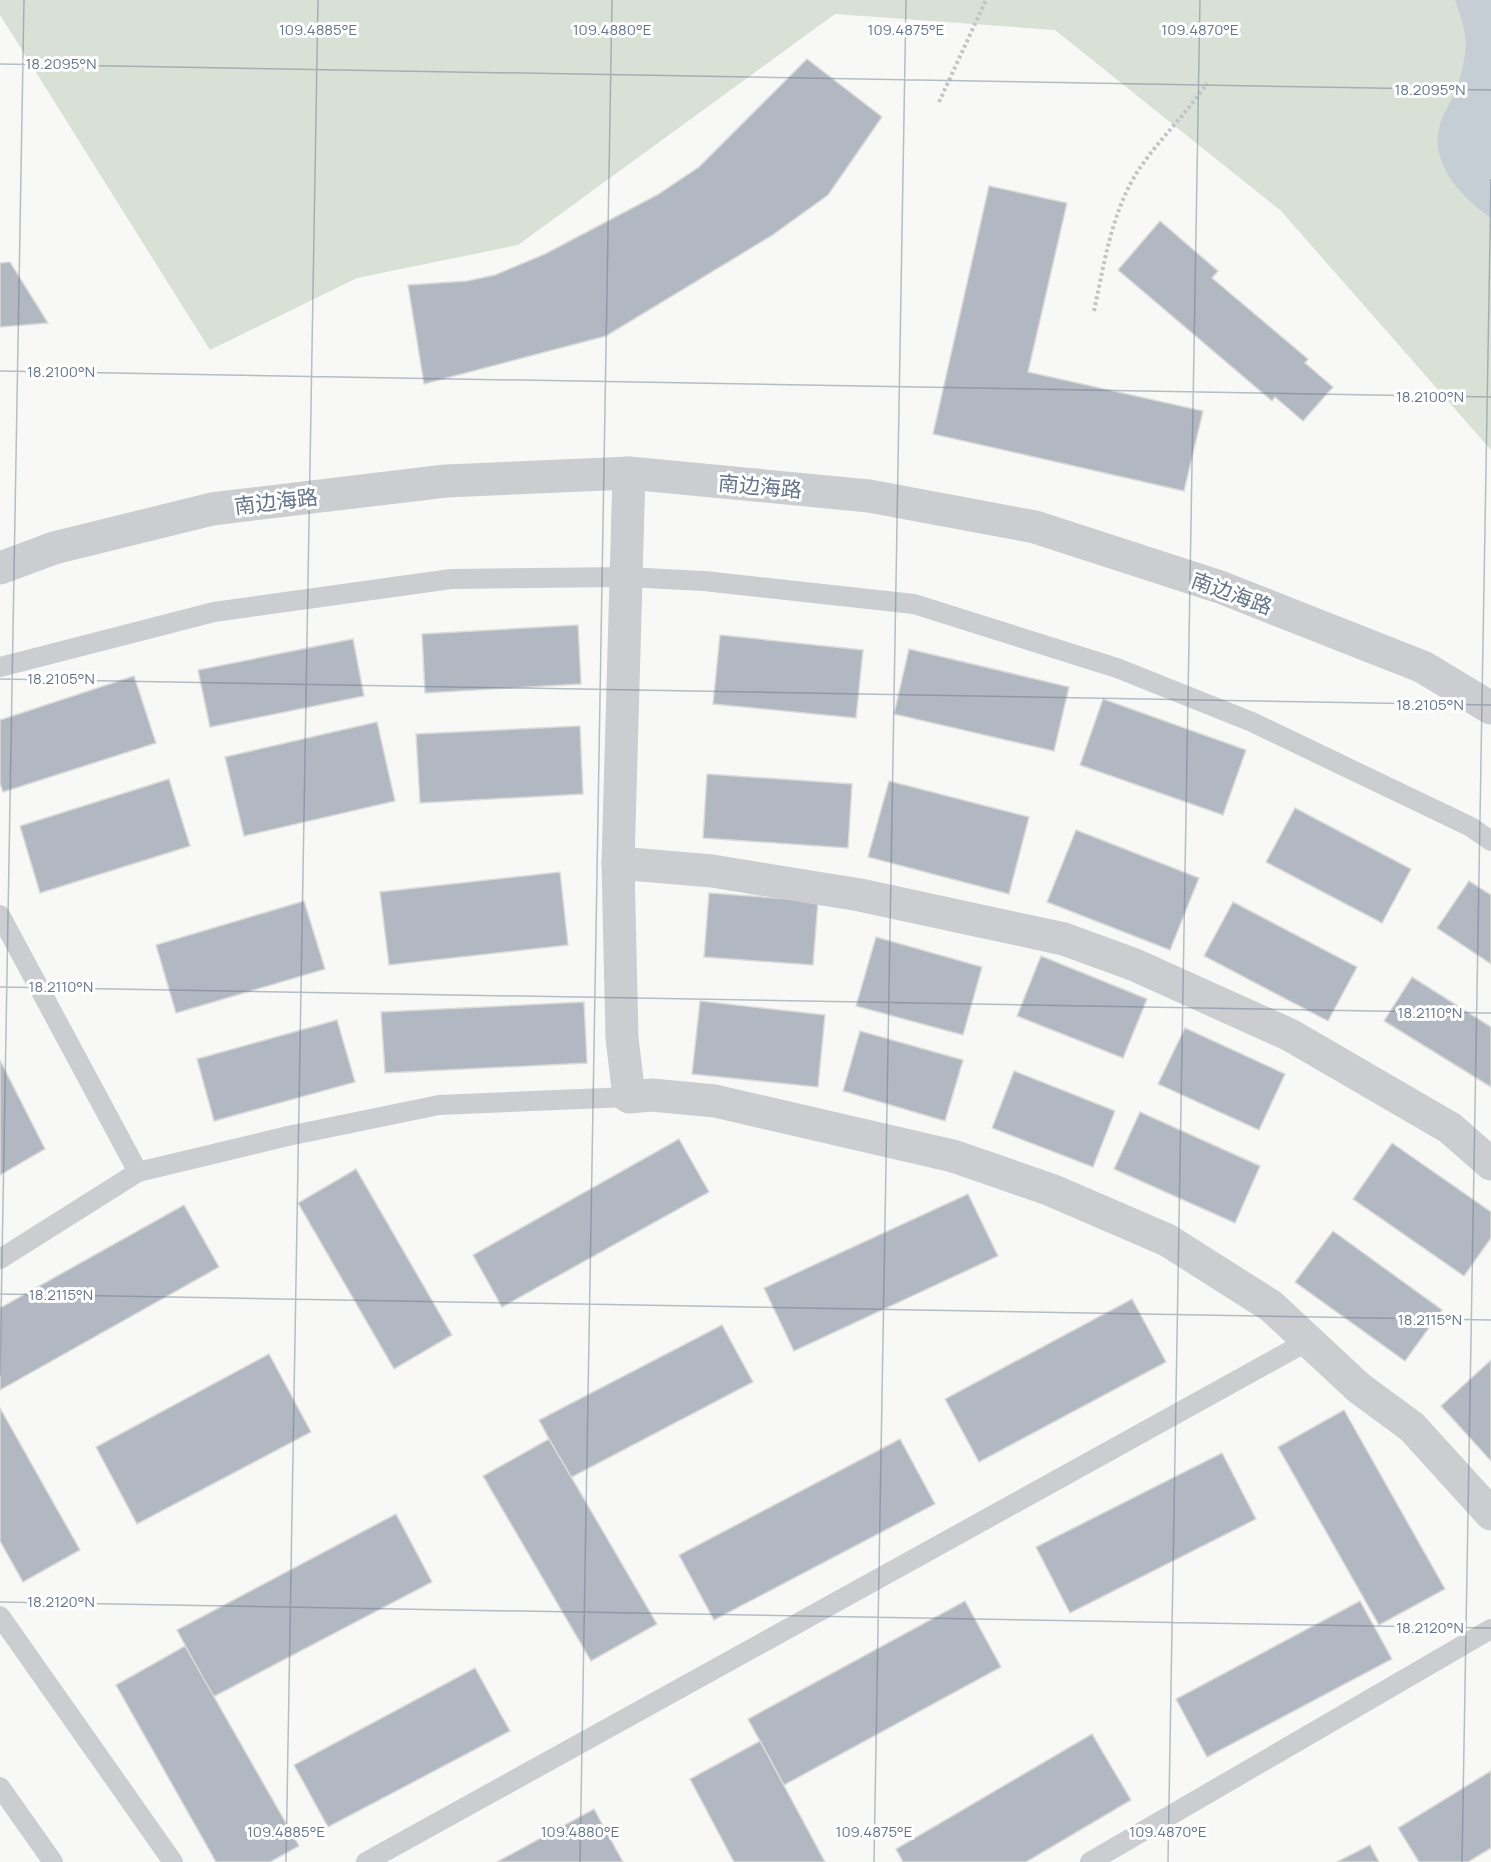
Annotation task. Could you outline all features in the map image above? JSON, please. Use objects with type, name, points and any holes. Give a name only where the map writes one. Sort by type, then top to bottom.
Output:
[{"type":"street","name":"南边海路","points":[[0,568],[54,548],[212,509],[446,481],[629,473],[869,496],[1035,527],[1220,587],[1412,663],[1491,708]]},
{"type":"street","points":[[629,473],[618,863],[622,1038],[629,1097],[652,1095],[715,1101],[953,1156],[1051,1190],[1167,1240],[1271,1306],[1359,1388],[1412,1426],[1491,1514]]},
{"type":"street","points":[[618,863],[712,871],[860,894],[1064,939],[1135,964],[1290,1035],[1450,1128],[1491,1164]]},
{"type":"lane","points":[[0,667],[214,612],[452,579],[626,577],[704,581],[914,604],[1117,668],[1252,722],[1471,827],[1491,841]]},
{"type":"lane","points":[[0,915],[138,1172]]},
{"type":"lane","points":[[0,1258],[138,1172],[288,1136],[439,1105],[629,1097]]},
{"type":"lane","points":[[366,1862],[1308,1341]]},
{"type":"lane","points":[[0,1616],[173,1862]]},
{"type":"lane","points":[[1090,1862],[1491,1629]]},
{"type":"lane","points":[[0,1787],[53,1862]]},
{"type":"path","points":[[939,102],[986,0]]},
{"type":"path","points":[[1094,311],[1110,240],[1122,202],[1137,174],[1191,108],[1207,83]]},
{"type":"shaded area","points":[[0,0],[1491,0],[1491,450],[1281,211],[1055,30],[835,14],[518,245],[357,278],[210,350],[0,15]]},
{"type":"shaded area","points":[[1455,0],[1491,0],[1491,218],[1460,191],[1439,155],[1439,128],[1456,90],[1466,47],[1462,20]]},
{"type":"building","points":[[807,59],[882,117],[828,195],[771,236],[606,336],[424,384],[408,285],[467,281],[495,275],[545,254],[657,195],[699,167]]},
{"type":"building","points":[[989,186],[1067,203],[1028,372],[1203,411],[1184,491],[933,434]]},
{"type":"building","points":[[1160,221],[1218,271],[1212,278],[1308,359],[1305,363],[1333,387],[1303,421],[1275,397],[1272,401],[1118,270]]},
{"type":"building","points":[[10,262],[48,323],[0,327],[0,263]]},
{"type":"building","points":[[578,625],[581,684],[425,693],[422,634]]},
{"type":"building","points":[[720,635],[863,650],[856,718],[713,704]]},
{"type":"building","points":[[353,639],[364,696],[210,727],[198,670]]},
{"type":"building","points":[[909,649],[1069,687],[1054,751],[894,714]]},
{"type":"building","points":[[134,676],[156,743],[3,792],[0,783],[0,720]]},
{"type":"building","points":[[1103,699],[1246,750],[1223,815],[1080,765]]},
{"type":"building","points":[[377,722],[395,801],[244,836],[225,757]]},
{"type":"building","points":[[580,726],[583,794],[420,803],[416,734]]},
{"type":"building","points":[[707,774],[852,784],[848,848],[703,838]]},
{"type":"building","points":[[169,779],[190,846],[40,893],[20,826]]},
{"type":"building","points":[[889,781],[1029,817],[1009,894],[868,857]]},
{"type":"building","points":[[1295,808],[1411,869],[1382,923],[1266,862]]},
{"type":"building","points":[[1076,830],[1199,878],[1170,950],[1047,902]]},
{"type":"building","points":[[560,872],[568,945],[389,965],[380,892]]},
{"type":"building","points":[[1469,881],[1491,895],[1491,964],[1437,928]]},
{"type":"building","points":[[709,893],[818,901],[813,965],[704,957]]},
{"type":"building","points":[[304,901],[325,969],[176,1013],[156,945]]},
{"type":"building","points":[[1233,902],[1357,967],[1328,1021],[1204,956]]},
{"type":"building","points":[[876,937],[982,967],[963,1035],[856,1006]]},
{"type":"building","points":[[1041,956],[1147,999],[1123,1058],[1017,1016]]},
{"type":"building","points":[[1412,977],[1491,1027],[1491,1087],[1384,1021]]},
{"type":"building","points":[[700,1001],[825,1015],[818,1087],[692,1074]]},
{"type":"building","points":[[584,1002],[587,1063],[385,1073],[381,1012]]},
{"type":"building","points":[[337,1020],[355,1082],[214,1121],[197,1059]]},
{"type":"building","points":[[1185,1028],[1285,1074],[1259,1130],[1158,1084]]},
{"type":"building","points":[[860,1031],[963,1060],[945,1121],[843,1091]]},
{"type":"building","points":[[0,1060],[45,1149],[0,1175]]},
{"type":"building","points":[[1014,1071],[1115,1111],[1093,1167],[992,1128]]},
{"type":"building","points":[[1140,1112],[1260,1166],[1235,1223],[1114,1169]]},
{"type":"building","points":[[679,1139],[709,1192],[502,1307],[473,1255]]},
{"type":"building","points":[[1392,1143],[1491,1212],[1491,1238],[1464,1276],[1353,1199]]},
{"type":"building","points":[[356,1169],[452,1335],[394,1369],[298,1203]]},
{"type":"building","points":[[968,1194],[998,1256],[794,1351],[764,1288]]},
{"type":"building","points":[[184,1205],[219,1267],[0,1390],[0,1308]]},
{"type":"building","points":[[1333,1231],[1442,1310],[1405,1361],[1295,1282]]},
{"type":"building","points":[[1132,1299],[1166,1362],[979,1462],[945,1399]]},
{"type":"building","points":[[722,1325],[753,1382],[570,1478],[539,1420]]},
{"type":"building","points":[[269,1354],[311,1432],[137,1524],[96,1447]]},
{"type":"building","points":[[1491,1360],[1491,1461],[1441,1406]]},
{"type":"building","points":[[0,1408],[80,1550],[23,1582],[0,1541]]},
{"type":"building","points":[[1344,1410],[1445,1589],[1379,1625],[1278,1447]]},
{"type":"building","points":[[549,1439],[657,1624],[591,1661],[483,1476]]},
{"type":"building","points":[[900,1439],[935,1504],[714,1620],[679,1555]]},
{"type":"building","points":[[1222,1453],[1256,1519],[1070,1613],[1036,1547]]},
{"type":"building","points":[[396,1514],[432,1582],[213,1697],[177,1630]]},
{"type":"building","points":[[965,1601],[1001,1667],[784,1785],[748,1719]]},
{"type":"building","points":[[1360,1601],[1392,1659],[1207,1757],[1176,1699]]},
{"type":"building","points":[[185,1646],[299,1846],[270,1862],[216,1862],[116,1685]]},
{"type":"building","points":[[475,1668],[510,1731],[328,1827],[294,1765]]},
{"type":"building","points":[[1092,1734],[1131,1800],[1026,1862],[903,1862],[896,1849]]},
{"type":"building","points":[[760,1741],[825,1862],[734,1862],[690,1779]]},
{"type":"building","points":[[1491,1771],[1491,1848],[1468,1862],[1419,1862],[1398,1828]]},
{"type":"building","points":[[594,1809],[623,1862],[497,1862]]},
{"type":"building","points":[[1370,1845],[1379,1862],[1337,1862]]}]
